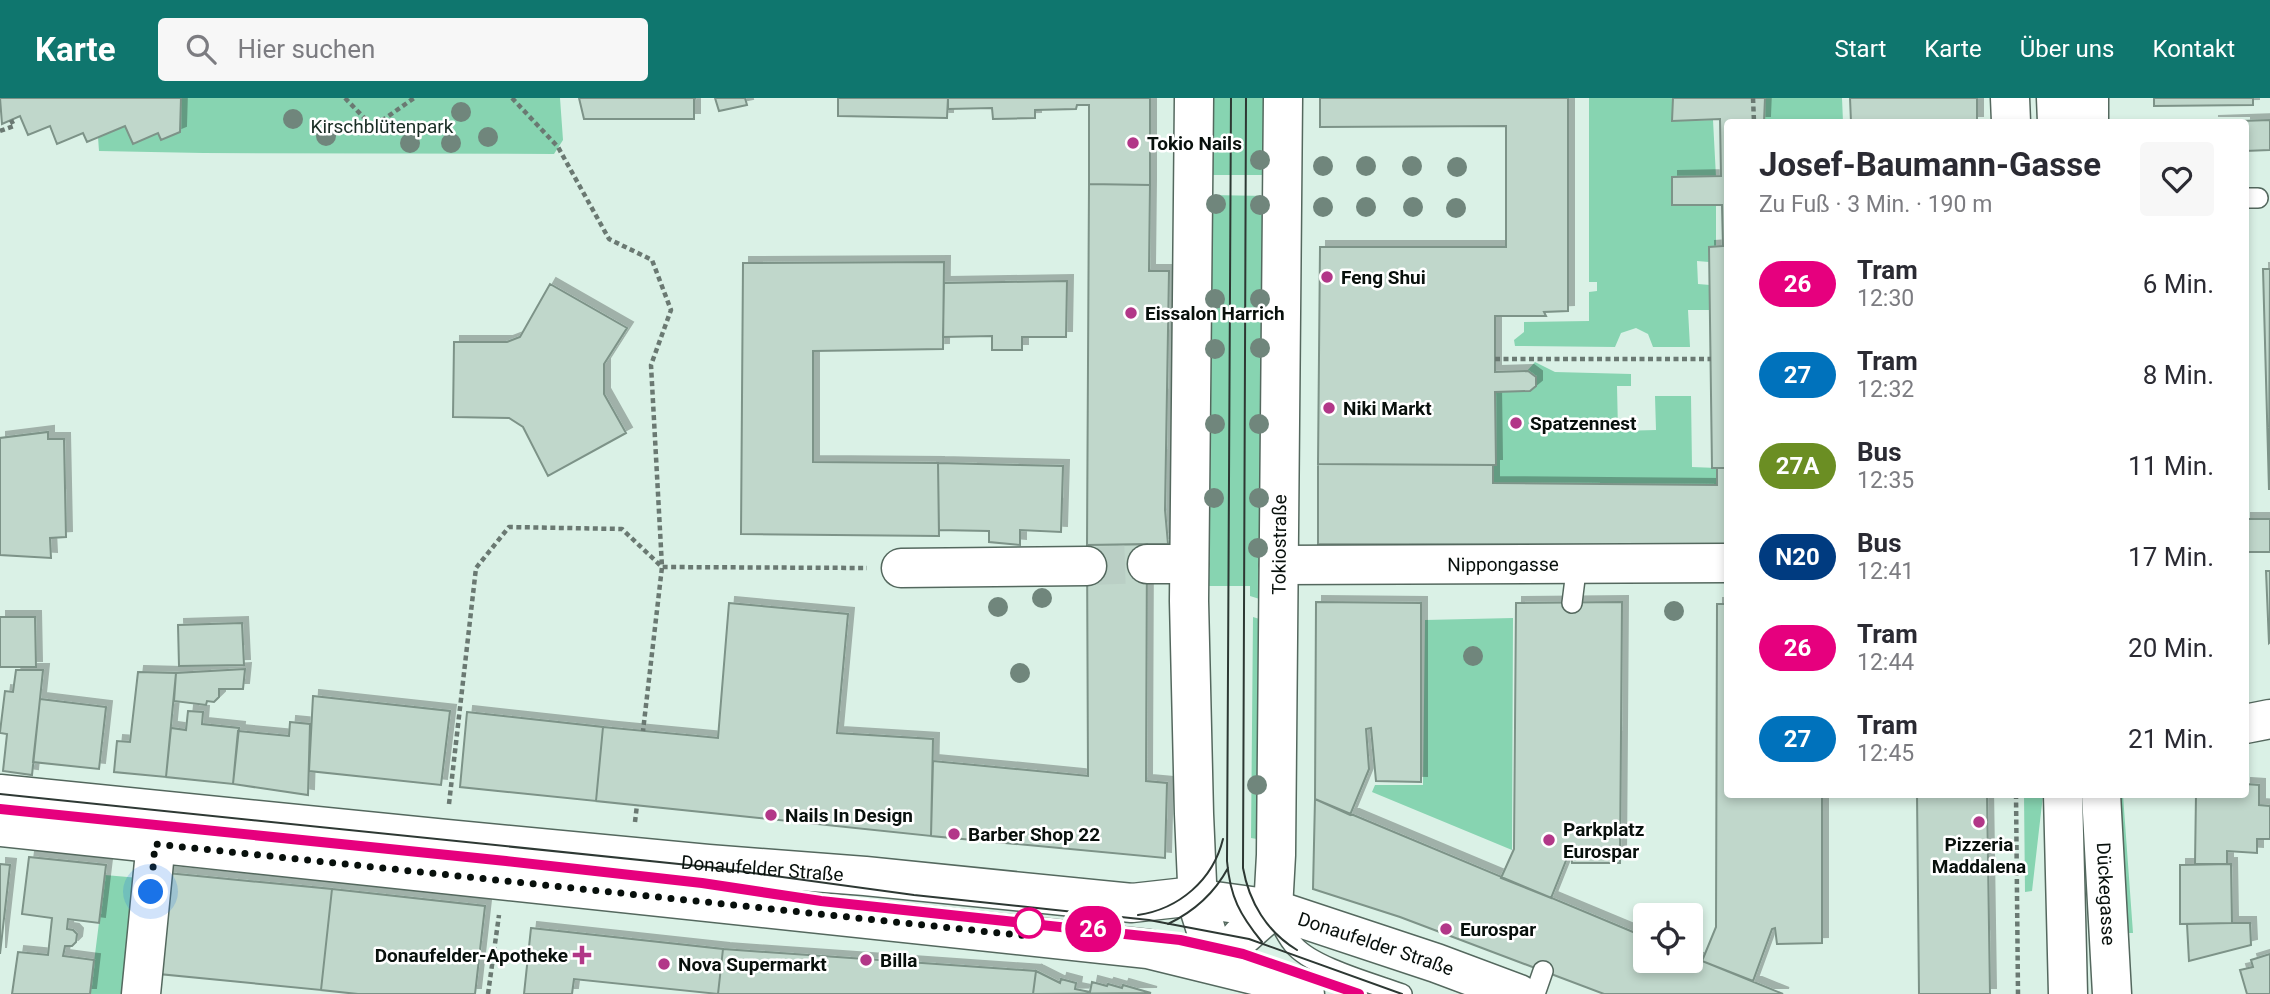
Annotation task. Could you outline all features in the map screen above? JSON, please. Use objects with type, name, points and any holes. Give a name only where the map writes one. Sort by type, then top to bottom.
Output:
[{"type":"main road","points":[[1194,98],[1189,564],[1197,898],[1213,979]]},
{"type":"main road","name":"Tokiostraße","points":[[1273,909],[1276,855],[1283,98]]},
{"type":"main road","points":[[2010,98],[2011,119]]},
{"type":"main road","points":[[2056,98],[2057,119]]},
{"type":"main road","points":[[2089,98],[2089,119]]},
{"type":"main road","name":"Nippongasse","points":[[1279,565],[1724,563]]},
{"type":"main road","points":[[1147,564],[1189,564]]},
{"type":"main road","points":[[901,568],[1087,566]]},
{"type":"main road","points":[[2249,723],[2270,719]]},
{"type":"main road","name":"Donaufelder Straße","points":[[0,794],[157,827],[1148,949],[1213,979],[1266,978],[1305,994]]},
{"type":"main road","name":"Dückegasse","points":[[2063,798],[2068,994]]},
{"type":"main road","name":"Dückegasse","points":[[2101,798],[2112,994]]},
{"type":"main road","name":"Donaufelder Straße","points":[[0,827],[157,827],[446,839],[1132,903],[1197,898],[1273,909],[1436,963],[1531,982]]},
{"type":"main road","points":[[141,994],[157,827]]},
{"type":"main road","points":[[1213,979],[1241,937],[1273,909]]},
{"type":"lane","points":[[1572,603],[1577,563]]},
{"type":"lane","name":"Donaufelder Straße","points":[[1273,909],[1288,937],[1302,953],[1331,968],[1402,994]]},
{"type":"lane","points":[[1531,982],[1535,994]]},
{"type":"path","points":[[345,98],[373,127],[414,98]]},
{"type":"path","points":[[512,98],[558,147],[609,239],[652,260],[671,310],[651,365],[662,567],[643,731]]},
{"type":"path","points":[[1753,98],[1754,119]]},
{"type":"path","points":[[0,131],[14,126],[11,120]]},
{"type":"path","points":[[1495,359],[1711,359]]},
{"type":"path","points":[[446,839],[476,568],[509,527],[622,529],[662,567],[901,568]]},
{"type":"path","points":[[2016,798],[2018,994]]},
{"type":"path","points":[[488,994],[499,912]]},
{"type":"green space","name":"Kirschblütenpark","points":[[181,98],[560,98],[563,140],[554,154],[99,151],[98,137],[125,126],[158,133],[161,140],[180,132]]},
{"type":"green space","points":[[1209,98],[1267,98],[1268,175],[1209,175]]},
{"type":"green space","points":[[1589,98],[1673,98],[1673,121],[1713,120],[1716,177],[1672,178],[1672,205],[1716,205],[1716,246],[1709,247],[1709,262],[1697,261],[1698,284],[1710,285],[1710,310],[1688,310],[1690,347],[1653,347],[1648,334],[1636,328],[1621,333],[1615,347],[1515,346],[1514,340],[1524,332],[1524,322],[1589,321],[1589,292],[1597,291],[1597,282],[1589,282]]},
{"type":"green space","points":[[1765,98],[1842,98],[1843,119],[1764,119]]},
{"type":"green space","points":[[1210,195],[1267,196],[1266,601],[1250,596],[1250,586],[1206,586]]},
{"type":"green space","points":[[1535,362],[1555,372],[1631,374],[1631,386],[1617,386],[1618,431],[1656,430],[1655,396],[1691,396],[1692,467],[1717,468],[1717,485],[1493,483],[1493,465],[1430,464],[1495,372],[1527,371]]},
{"type":"green space","points":[[1253,617],[1266,621],[1263,840],[1251,838]]},
{"type":"green space","points":[[1513,618],[1512,850],[1372,792],[1375,785],[1423,785],[1425,620]]},
{"type":"green space","points":[[2024,798],[2043,798],[2032,891],[2025,892]]},
{"type":"green space","points":[[2112,798],[2123,798],[2133,933],[2122,933]]},
{"type":"green space","points":[[105,875],[139,878],[125,994],[90,994]]},
{"type":"building","points":[[0,98],[181,98],[180,132],[161,140],[158,133],[133,144],[125,126],[87,142],[83,133],[57,144],[50,126],[28,135],[20,116],[2,124]]},
{"type":"building","points":[[579,98],[696,98],[694,119],[584,119]]},
{"type":"building","points":[[715,98],[745,98],[747,105],[719,111]]},
{"type":"building","points":[[838,98],[948,98],[947,118],[838,116]]},
{"type":"building","points":[[948,98],[1150,98],[1150,185],[1089,184],[1089,105],[1077,105],[1076,109],[1035,110],[1035,118],[993,119],[992,108],[948,109]]},
{"type":"building","points":[[1320,98],[1568,98],[1568,311],[1544,312],[1546,316],[1495,316],[1495,372],[1528,371],[1536,377],[1536,386],[1530,391],[1495,392],[1496,465],[1318,464],[1320,247],[1506,247],[1506,126],[1320,127]]},
{"type":"building","points":[[1673,98],[1765,98],[1764,119],[1724,119],[1724,246],[1722,205],[1672,205],[1672,177],[1721,176],[1720,119],[1672,121]]},
{"type":"building","points":[[1850,98],[1977,98],[1977,119],[1851,119]]},
{"type":"building","points":[[2154,98],[2253,98],[2253,105],[2154,106]]},
{"type":"building","points":[[2270,120],[2270,150],[2249,151],[2249,121]]},
{"type":"building","points":[[1089,184],[1150,185],[1149,271],[1169,271],[1165,510],[1168,544],[1087,545]]},
{"type":"building","points":[[1724,246],[1724,468],[1712,468],[1709,247]]},
{"type":"building","points":[[944,262],[943,349],[813,351],[813,462],[938,463],[939,536],[741,534],[743,263]]},
{"type":"building","points":[[2263,269],[2270,269],[2269,490]]},
{"type":"building","points":[[1067,281],[1066,337],[1022,337],[1022,350],[992,350],[992,336],[943,337],[944,283]]},
{"type":"building","points":[[550,284],[627,328],[604,364],[604,394],[626,433],[548,476],[523,427],[509,418],[453,417],[454,342],[507,342],[520,337]]},
{"type":"building","points":[[48,432],[48,439],[64,439],[66,537],[50,538],[51,558],[0,555],[0,438]]},
{"type":"building","points":[[938,463],[1063,466],[1061,532],[1020,530],[1020,545],[989,542],[989,531],[939,530]]},
{"type":"building","points":[[1318,464],[1493,465],[1493,483],[1717,485],[1717,468],[1724,468],[1724,545],[1318,544]]},
{"type":"building","points":[[2249,519],[2270,519],[2270,552],[2249,552]]},
{"type":"building","points":[[1147,544],[1146,781],[1167,783],[1165,858],[931,836],[933,761],[1088,776],[1087,545]]},
{"type":"building","points":[[2266,571],[2270,571],[2269,643]]},
{"type":"building","points":[[1316,602],[1421,603],[1421,782],[1376,781],[1371,728],[1366,729],[1369,769],[1350,815],[1315,799]]},
{"type":"building","points":[[1622,602],[1620,863],[1572,863],[1571,848],[1551,898],[1501,878],[1514,849],[1516,603]]},
{"type":"building","points":[[729,603],[848,614],[837,733],[933,739],[931,836],[596,801],[603,727],[718,738]]},
{"type":"building","points":[[1717,604],[1724,604],[1724,798],[1822,798],[1822,943],[1777,944],[1775,928],[1772,929],[1753,981],[1703,961],[1716,927]]},
{"type":"building","points":[[0,617],[35,617],[36,667],[0,667]]},
{"type":"building","points":[[242,623],[244,665],[179,666],[178,625]]},
{"type":"building","points":[[245,669],[243,689],[219,689],[219,697],[214,702],[207,701],[206,705],[174,701],[176,673]]},
{"type":"building","points":[[16,670],[43,670],[32,775],[3,771],[7,734],[0,732],[5,691],[13,692]]},
{"type":"building","points":[[138,672],[176,673],[166,777],[114,772],[117,741],[130,742]]},
{"type":"building","points":[[313,696],[450,711],[441,785],[309,771]]},
{"type":"building","points":[[40,699],[106,707],[99,769],[33,762]]},
{"type":"building","points":[[188,711],[203,712],[202,724],[239,728],[233,784],[166,777],[171,728],[186,730]]},
{"type":"building","points":[[467,712],[603,727],[596,801],[460,787]]},
{"type":"building","points":[[290,722],[310,724],[308,795],[233,784],[238,731],[289,736]]},
{"type":"building","points":[[2249,784],[2259,785],[2259,805],[2270,806],[2270,839],[2257,839],[2257,853],[2227,851],[2227,864],[2195,864],[2196,798],[2249,798]]},
{"type":"building","points":[[1917,798],[1987,798],[1990,994],[1919,994]]},
{"type":"building","points":[[1315,799],[1633,932],[1633,973],[1703,973],[1703,961],[1783,994],[1604,994],[1400,917],[1313,889]]},
{"type":"building","points":[[29,857],[106,865],[99,923],[68,919],[67,929],[77,934],[76,942],[72,946],[65,946],[63,956],[94,960],[90,994],[12,994],[18,952],[48,955],[52,918],[22,914]]},
{"type":"building","points":[[0,864],[10,865],[0,954]]},
{"type":"building","points":[[2231,864],[2232,923],[2180,924],[2180,865]]},
{"type":"building","points":[[167,873],[332,889],[321,990],[159,974]]},
{"type":"building","points":[[332,889],[485,906],[475,994],[358,994],[321,990]]},
{"type":"building","points":[[2250,923],[2251,945],[2189,961],[2187,924]]},
{"type":"building","points":[[531,928],[723,949],[718,994],[574,979],[572,994],[524,994]]},
{"type":"building","points":[[723,949],[1036,971],[1033,994],[718,994]]},
{"type":"building","points":[[2270,954],[2270,994],[2247,994],[2240,970],[2253,967],[2251,960]]},
{"type":"building","points":[[1036,971],[1060,983],[1061,979],[1076,983],[1075,989],[1090,992],[1092,982],[1122,988],[1123,985],[1151,993],[1033,994]]},
{"type":"tunnel","points":[[1087,566],[1147,564]]},
{"type":"tram line","points":[[1231,98],[1227,861],[1237,905],[1262,942]]},
{"type":"tram line","points":[[1246,98],[1243,868],[1250,893],[1261,915],[1286,943],[1297,950]]},
{"type":"tram line","points":[[0,794],[708,867],[914,895],[1149,920],[1249,939],[1402,994]]},
{"type":"tram line","points":[[0,809],[506,861],[702,883],[821,901],[1180,940],[1243,954],[1359,994]]},
{"type":"tram line","name":"26","points":[[0,809],[506,861],[702,883],[821,901],[1180,940],[1243,954],[1359,994]]},
{"type":"tram line","points":[[1138,915],[1167,906],[1192,890],[1211,867],[1223,839]]},
{"type":"tram line","points":[[1168,924],[1203,901],[1217,886],[1228,868]]},
{"type":"place","name":"Tokio Nails","points":[[1133,143]]},
{"type":"place","name":"Feng Shui","points":[[1327,277]]},
{"type":"place","name":"Eissalon Harrich","points":[[1131,313]]},
{"type":"place","name":"Niki Markt","points":[[1329,408]]},
{"type":"place","name":"Spatzennest","points":[[1516,423]]},
{"type":"place","name":"Nails In Design","points":[[771,815]]},
{"type":"place","name":"Pizzeria Maddalena","points":[[1979,822]]},
{"type":"place","name":"Barber Shop 22","points":[[954,834]]},
{"type":"place","name":"Parkplatz Eurospar","points":[[1549,840]]},
{"type":"place","name":"Eurospar","points":[[1446,929]]},
{"type":"place","name":"Donaufelder-Apotheke","points":[[582,955]]},
{"type":"place","name":"Billa","points":[[866,960]]},
{"type":"place","name":"Nova Supermarkt","points":[[664,964]]},
{"type":"route","points":[[151,892],[155,844],[1028,936],[1029,923]]}]
